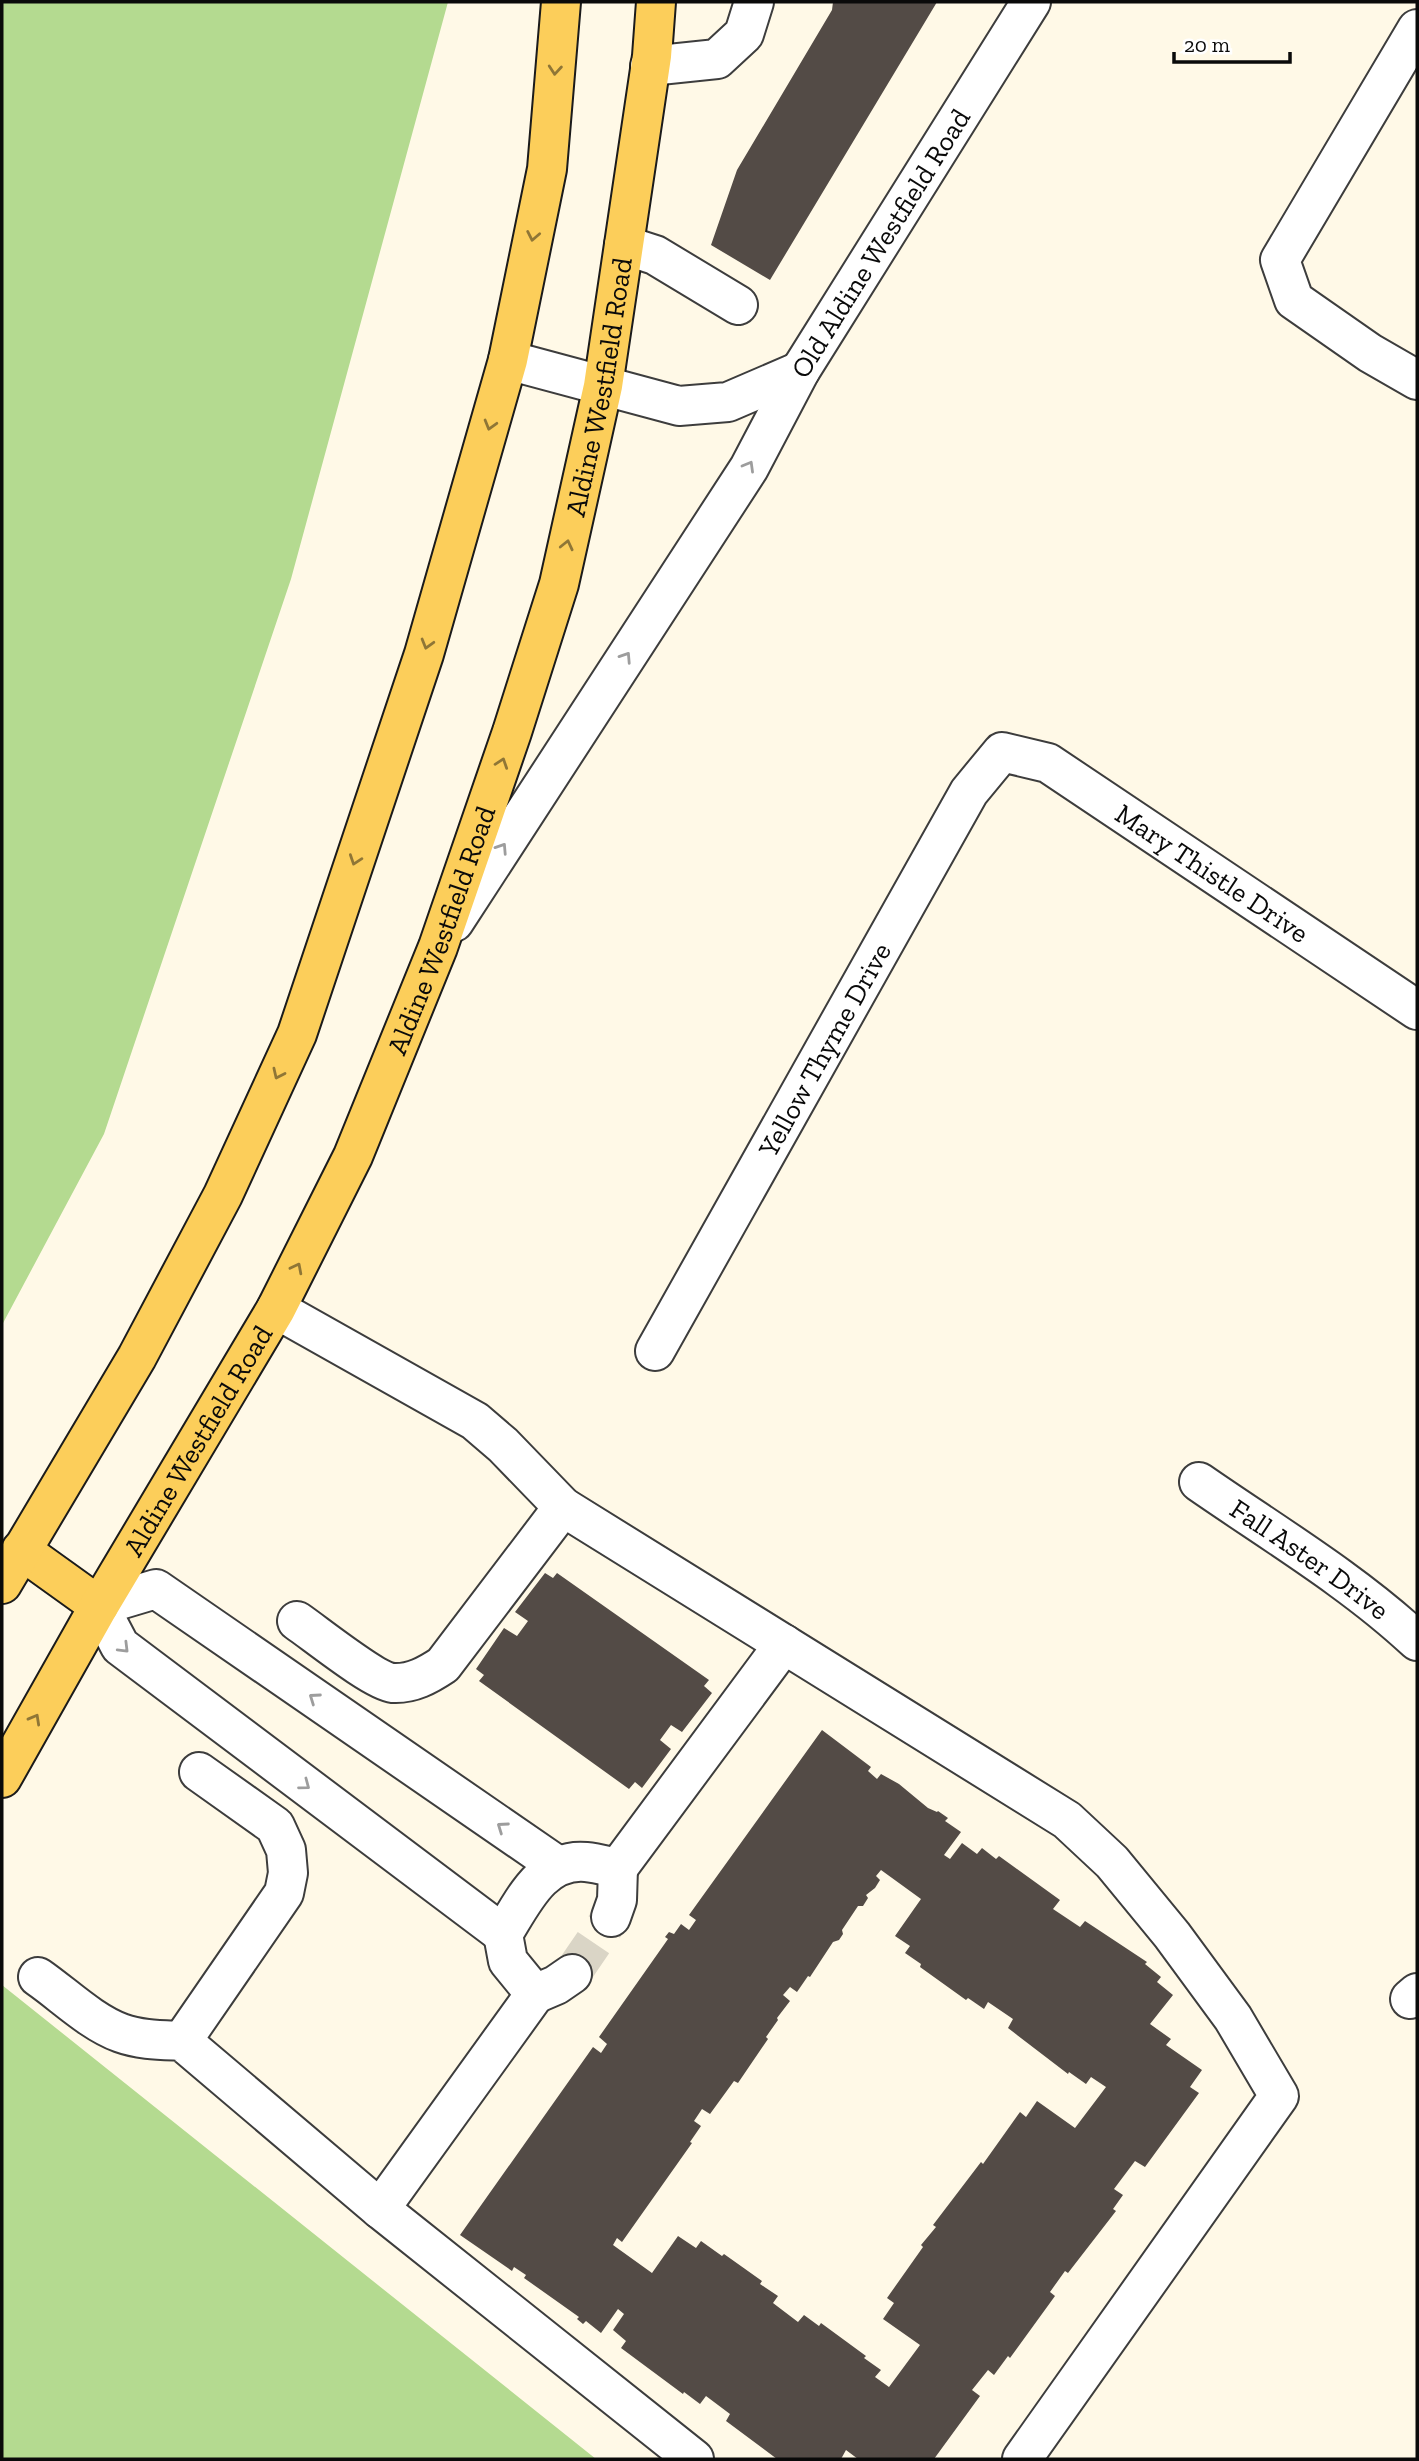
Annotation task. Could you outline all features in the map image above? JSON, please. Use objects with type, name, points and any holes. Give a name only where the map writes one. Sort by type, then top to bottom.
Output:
[{"type":"main road","points":[[2,1584],[137,1357],[223,1195],[296,1034],[424,654],[508,360],[547,169],[561,2]]},
{"type":"main road","name":"Aldine Westfield Road","points":[[2,1778],[99,1606],[276,1309],[354,1156],[438,947],[513,732],[559,584],[603,386],[650,66],[656,2]]},
{"type":"main road","points":[[21,1550],[99,1606]]},
{"type":"street","points":[[650,66],[717,59],[744,34],[754,2]]},
{"type":"street","name":"Old Aldine Westfield Road","points":[[508,360],[679,406],[728,402],[800,370],[1031,2]]},
{"type":"street","points":[[1417,29],[1280,260],[1294,300],[1370,353],[1417,380]]},
{"type":"street","points":[[624,245],[655,255],[738,305]]},
{"type":"street","points":[[438,947],[748,468],[800,370]]},
{"type":"street","name":"Mary Thistle Drive","points":[[1002,752],[1048,763],[1417,1010]]},
{"type":"street","name":"Yellow Thyme Drive","points":[[655,1351],[969,792],[1002,752]]},
{"type":"street","points":[[276,1309],[475,1421],[563,1507],[1067,1820],[1112,1862],[1172,1935],[1233,2018],[1279,2096],[1021,2459]]},
{"type":"street","name":"Fall Aster Drive","points":[[1199,1482],[1359,1593],[1417,1641]]},
{"type":"street","points":[[297,1621],[370,1672],[391,1683],[421,1679],[443,1665],[563,1507]]},
{"type":"street","points":[[535,1994],[509,1961],[503,1934],[120,1646],[99,1606],[156,1589],[558,1866]]},
{"type":"street","points":[[611,1917],[617,1900],[618,1868],[784,1644]]},
{"type":"street","points":[[182,2041],[284,1893],[288,1873],[286,1850],[275,1826],[199,1772]]},
{"type":"street","points":[[503,1934],[539,1878],[558,1866],[584,1861],[618,1868]]},
{"type":"street","points":[[380,2209],[535,1994],[556,1986],[572,1974]]},
{"type":"street","points":[[38,1976],[101,2023],[122,2033],[182,2041],[380,2209],[694,2459]]},
{"type":"green space","points":[[2,2],[448,2],[291,579],[104,1134],[2,1325]]},
{"type":"green space","points":[[2,1985],[596,2459],[2,2459]]},
{"type":"building","points":[[833,2],[937,2],[770,280],[711,245],[737,170],[832,10]]},
{"type":"building","points":[[545,1573],[553,1578],[557,1573],[709,1680],[704,1686],[712,1693],[682,1732],[671,1725],[660,1740],[671,1749],[642,1788],[635,1782],[629,1789],[479,1681],[484,1675],[476,1669],[504,1628],[517,1636],[528,1621],[515,1612]]},
{"type":"building","points":[[822,1730],[871,1767],[868,1771],[877,1779],[881,1774],[899,1784],[928,1808],[948,1818],[945,1821],[961,1832],[944,1855],[950,1859],[962,1843],[977,1854],[982,1848],[996,1859],[999,1856],[1060,1900],[1053,1909],[1080,1927],[1085,1921],[1147,1962],[1145,1964],[1161,1977],[1157,1982],[1173,1995],[1150,2024],[1171,2039],[1166,2045],[1202,2070],[1190,2087],[1199,2093],[1145,2167],[1135,2161],[1114,2189],[1123,2195],[1113,2209],[1116,2211],[1068,2273],[1065,2271],[1050,2292],[1055,2296],[1010,2358],[1008,2356],[994,2375],[988,2370],[972,2390],[980,2396],[934,2459],[858,2459],[846,2450],[841,2459],[777,2459],[726,2421],[730,2414],[706,2396],[700,2404],[621,2348],[626,2341],[613,2330],[624,2314],[618,2309],[601,2333],[586,2321],[583,2324],[577,2319],[579,2317],[524,2278],[526,2275],[514,2267],[512,2271],[460,2235],[593,2047],[601,2053],[607,2044],[599,2037],[668,1939],[665,1937],[669,1932],[674,1934],[681,1924],[689,1930],[696,1920],[689,1915]],"holes":[[[881,1870],[921,1899],[895,1936],[910,1946],[905,1953],[966,2000],[968,1998],[984,2009],[988,2002],[1013,2019],[1008,2028],[1068,2074],[1069,2072],[1086,2084],[1091,2077],[1106,2087],[1075,2128],[1037,2101],[1026,2117],[1020,2112],[983,2164],[981,2162],[933,2225],[936,2227],[921,2245],[923,2247],[887,2298],[894,2303],[883,2319],[920,2345],[889,2387],[875,2377],[881,2370],[864,2358],[866,2356],[821,2323],[819,2326],[804,2315],[798,2322],[773,2303],[778,2296],[760,2284],[762,2281],[701,2241],[696,2248],[678,2236],[652,2273],[613,2245],[617,2238],[622,2242],[692,2143],[690,2142],[701,2126],[694,2121],[702,2109],[710,2114],[734,2081],[738,2083],[790,2001],[783,1995],[790,1987],[797,1992],[808,1976],[810,1977],[833,1942],[839,1940],[843,1934],[842,1930],[858,1906],[863,1906],[868,1898],[866,1895],[875,1888],[880,1880],[876,1876]]]},
{"type":"tunnel","points":[[572,1974],[611,1917]]}]
